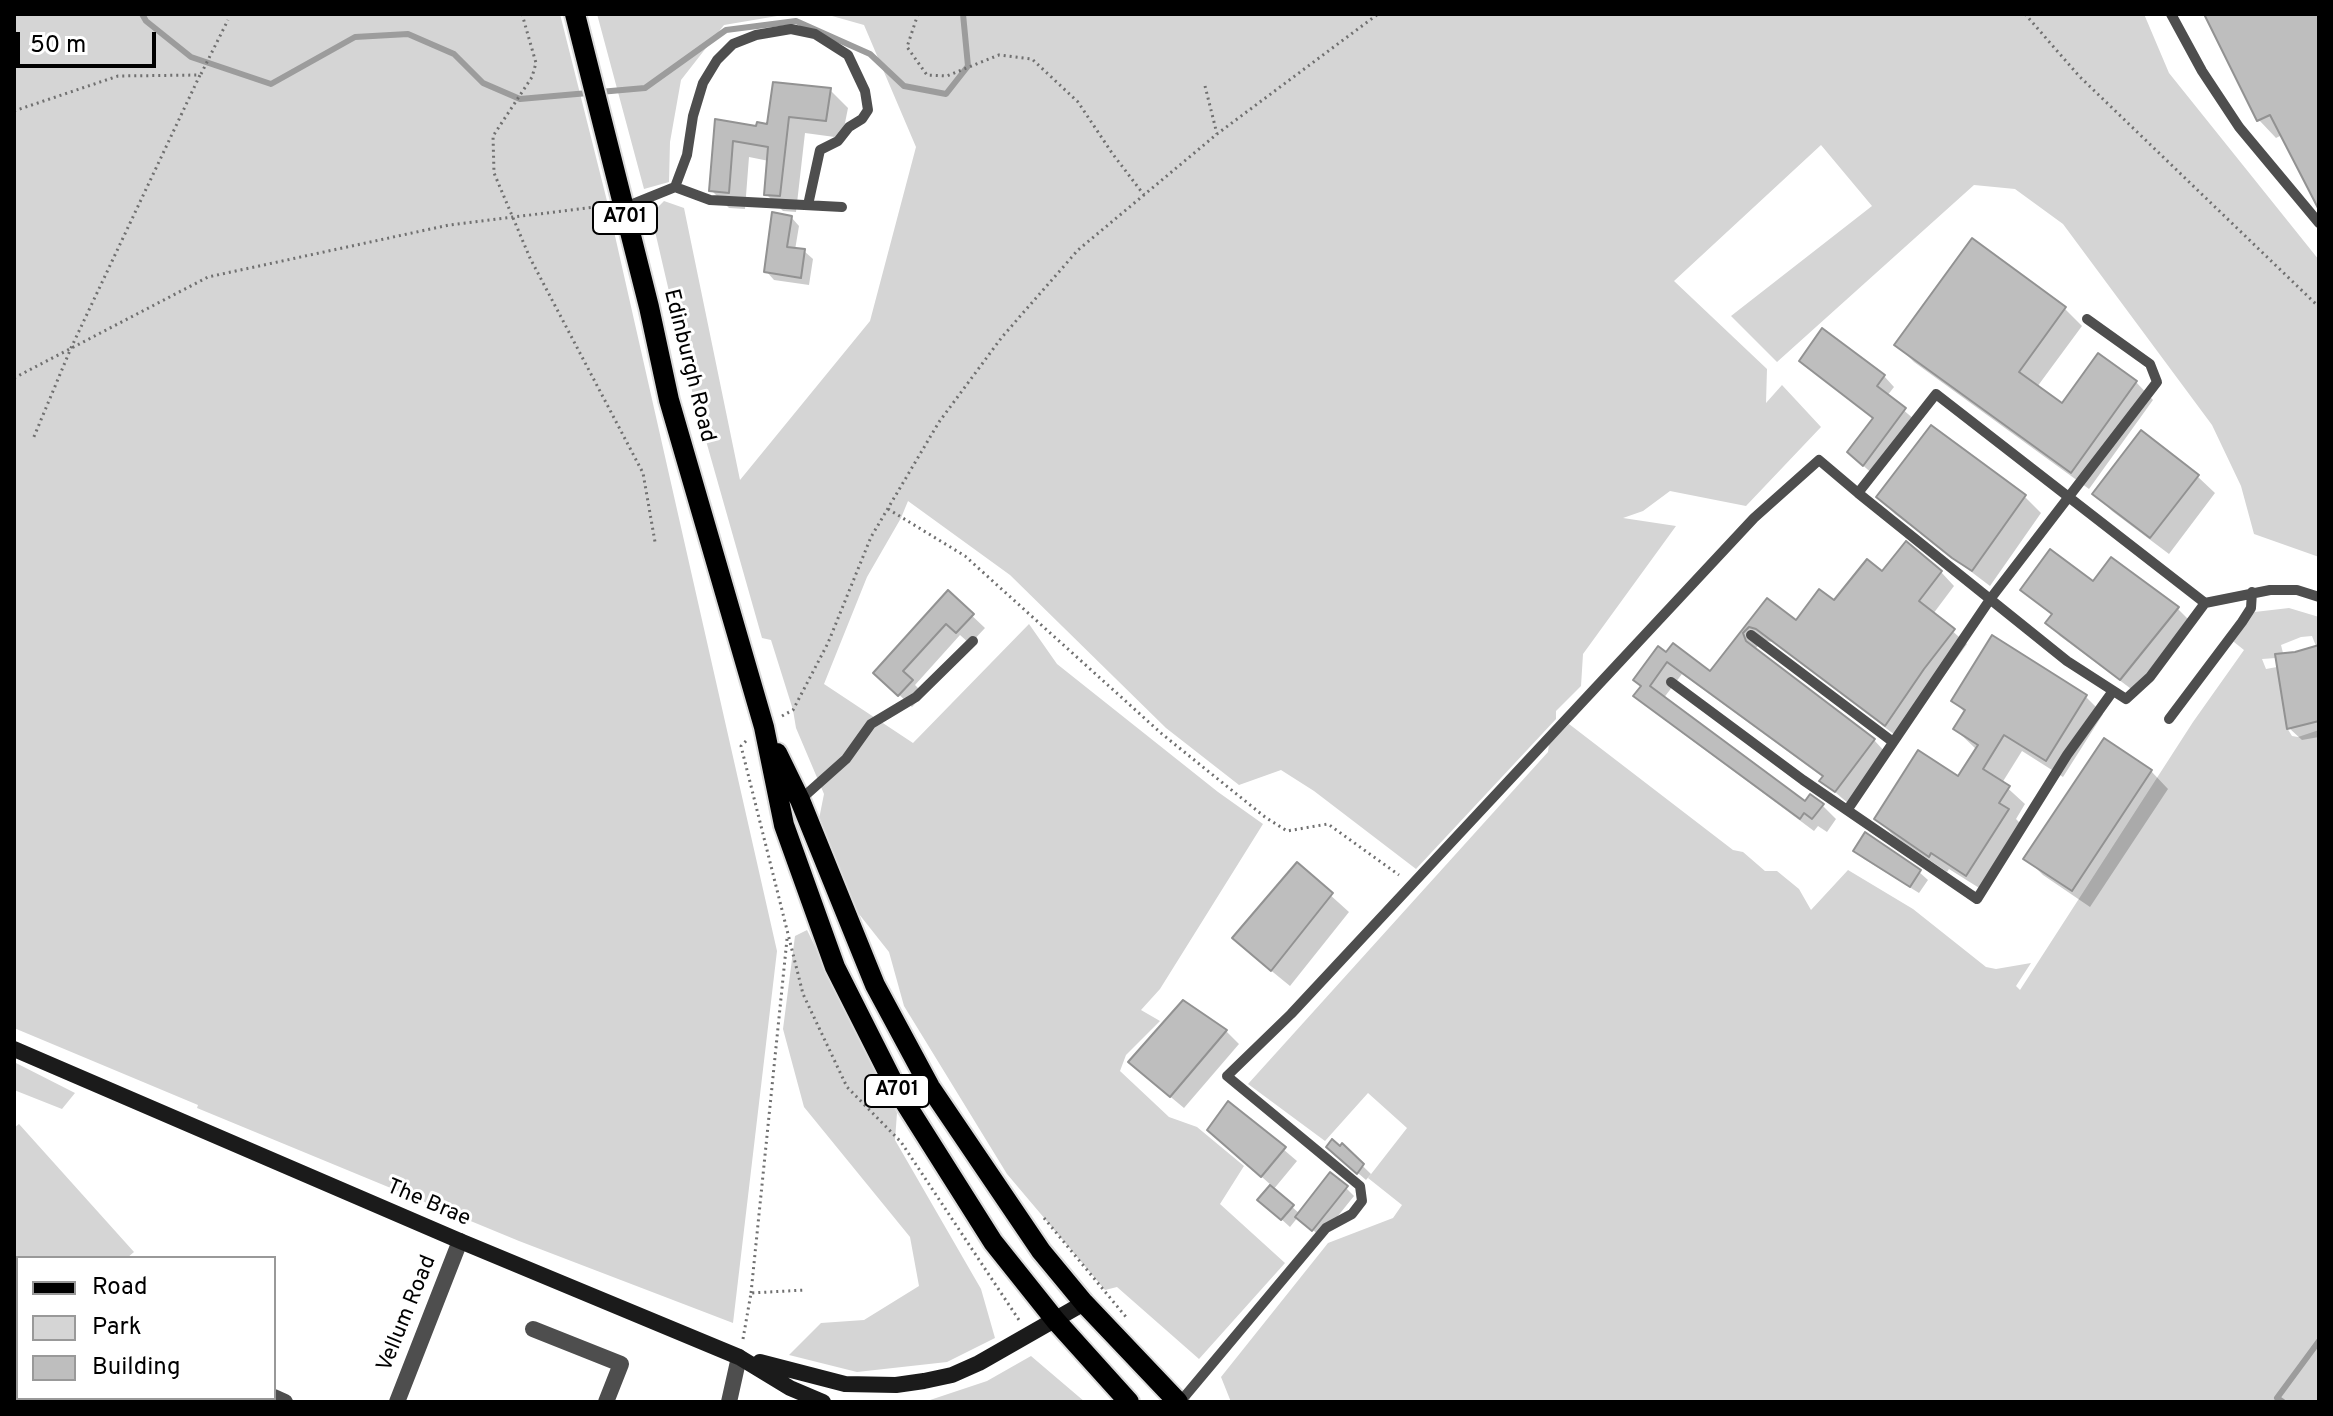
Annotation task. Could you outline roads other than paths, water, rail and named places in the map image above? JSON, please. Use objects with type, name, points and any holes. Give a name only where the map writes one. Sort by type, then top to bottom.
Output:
[{"type":"main road","name":"Edinburgh Road","points":[[575,14],[649,307],[669,400],[764,727]]},
{"type":"main road","name":"A701","points":[[764,727],[800,800],[875,985],[930,1087],[1041,1251],[1084,1303],[1179,1402]]},
{"type":"main road","name":"A701","points":[[764,727],[784,825],[835,967],[873,1046],[955,1185],[993,1242],[1056,1321],[1129,1402]]},
{"type":"main road","name":"The Brae","points":[[14,1049],[739,1357],[790,1388],[823,1402]]},
{"type":"main road","points":[[739,1357],[845,1384],[896,1385],[952,1375],[1012,1347],[1084,1303]]},
{"type":"street","name":"Vellum Road","points":[[397,1402],[460,1241]]},
{"type":"street","points":[[533,1329],[621,1364],[606,1402]]},
{"type":"street","points":[[729,1402],[739,1357]]},
{"type":"lane","points":[[2171,14],[2202,71],[2239,127],[2319,223]]},
{"type":"lane","points":[[675,187],[687,155],[693,116],[703,83],[717,60],[733,44],[756,35],[791,29],[815,34],[848,55],[865,91],[868,110],[838,141],[820,150],[808,205]]},
{"type":"lane","points":[[622,205],[675,187],[710,200],[842,207]]},
{"type":"lane","points":[[1848,809],[1991,598],[2157,382],[2150,364],[2087,319]]},
{"type":"lane","points":[[1858,493],[1936,394],[2205,603]]},
{"type":"lane","points":[[1179,1402],[1326,1228],[1352,1214],[1362,1201],[1360,1186],[1227,1076],[1291,1014],[1765,508],[1819,460],[2067,661],[2126,699],[2150,677],[2205,603],[2252,592],[2297,590],[2319,597]]},
{"type":"lane","points":[[2169,719],[2242,622],[2251,608],[2252,592]]},
{"type":"lane","points":[[1751,635],[1893,742]]},
{"type":"lane","points":[[800,800],[846,759],[871,724],[916,697],[973,641]]},
{"type":"lane","points":[[1671,682],[1803,780],[1977,899],[2067,755],[2113,691]]},
{"type":"waterway","points":[[142,14],[146,21],[191,57],[271,84],[355,37],[408,34],[454,54],[483,83],[520,99],[645,88],[726,30],[796,21],[870,54],[904,86],[946,94],[968,66],[963,14]]},
{"type":"waterway","points":[[2283,1402],[2277,1398],[2319,1341]]}]
